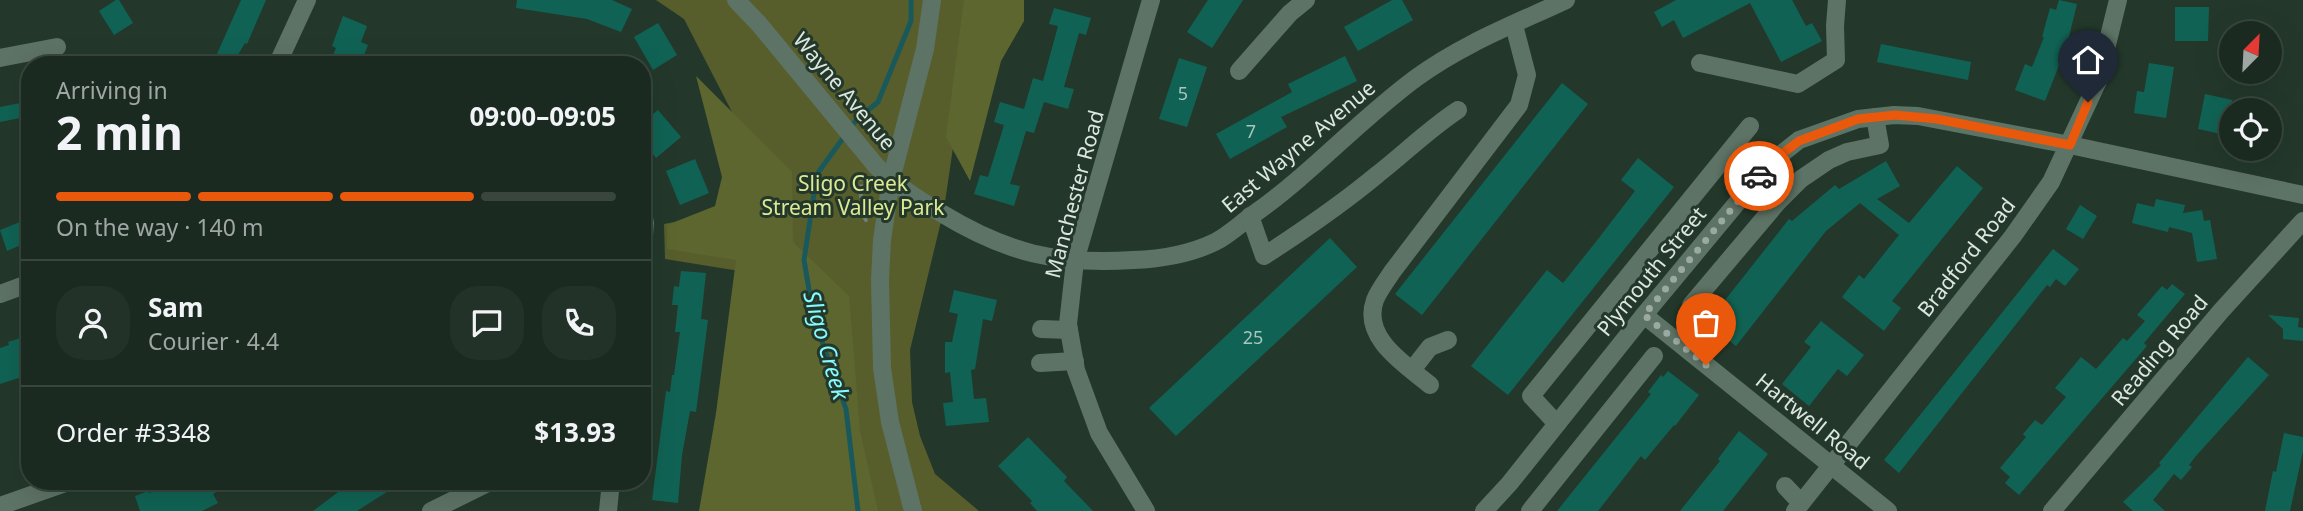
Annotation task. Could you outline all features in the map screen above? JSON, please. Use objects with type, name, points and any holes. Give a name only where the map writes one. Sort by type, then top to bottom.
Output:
[{"type":"street","points":[[280,56],[307,0]]},
{"type":"street","name":"Wayne Avenue","points":[[736,0],[799,71],[863,151],[891,180]]},
{"type":"street","points":[[913,511],[890,422],[882,368],[880,280],[882,240],[891,180],[926,48],[932,0]]},
{"type":"street","name":"Manchester Road","points":[[1146,511],[1099,433],[1075,360],[1068,324],[1075,261],[1151,0]]},
{"type":"street","points":[[1239,71],[1290,13],[1306,0]]},
{"type":"street","name":"East Wayne Avenue","points":[[891,180],[918,200],[964,227],[991,240],[1037,256],[1098,262],[1160,258],[1215,242],[1286,189],[1374,110],[1441,60],[1566,0]]},
{"type":"street","points":[[1700,63],[1798,84],[1836,60],[1837,0]]},
{"type":"street","name":"Bradford Road","points":[[1798,507],[2013,236],[2051,182],[2098,81],[2118,0]]},
{"type":"street","points":[[1430,385],[1384,345],[1373,323],[1375,301],[1392,272],[1519,105],[1527,75],[1514,25]]},
{"type":"street","points":[[0,58],[57,47]]},
{"type":"street","points":[[1251,216],[1264,256],[1319,220],[1458,110]]},
{"type":"street","name":"Plymouth Street","points":[[1483,511],[1509,484],[1770,163],[1799,141],[1858,119],[1895,115],[1918,116],[2070,145],[2303,195]]},
{"type":"street","points":[[1690,306],[1777,203],[1801,179],[1829,160],[1847,152],[1880,145],[1875,117]]},
{"type":"street","points":[[1557,424],[1531,396],[1750,126]]},
{"type":"street","name":"Reading Road","points":[[2052,511],[2221,311],[2303,221]]},
{"type":"street","points":[[0,294],[21,287]]},
{"type":"street","name":"Hartwell Road","points":[[1644,315],[1888,511]]},
{"type":"street","points":[[1041,330],[1069,330]]},
{"type":"street","points":[[1412,370],[1430,347],[1448,340]]},
{"type":"street","points":[[1530,511],[1654,356]]},
{"type":"street","points":[[1040,363],[1075,360]]},
{"type":"street","points":[[1785,486],[1798,507]]},
{"type":"street","points":[[2,506],[46,490]]},
{"type":"street","points":[[431,511],[474,490]]},
{"type":"street","points":[[608,511],[610,490]]},
{"type":"green space","name":"Sligo Creek Stream Valley Park","points":[[656,0],[985,0],[955,134],[944,209],[910,350],[912,402],[920,436],[935,474],[979,511],[719,511],[752,273],[665,259],[664,224],[762,205],[748,143],[684,19]]},
{"type":"green space","points":[[964,0],[1024,0],[1024,21],[1001,61],[970,181],[946,137]]},
{"type":"green space","points":[[696,76],[792,172],[793,242],[849,296],[860,431],[878,511],[699,511],[716,413],[736,260],[667,249],[667,225],[715,206],[722,177]]},
{"type":"building","points":[[119,0],[133,23],[114,35],[99,11]]},
{"type":"building","points":[[241,0],[266,0],[247,44],[245,43],[237,56],[216,56]]},
{"type":"building","points":[[517,0],[612,0],[632,9],[621,32],[587,19],[516,8]]},
{"type":"building","points":[[1208,0],[1243,0],[1212,48],[1187,32]]},
{"type":"building","points":[[1392,0],[1402,0],[1413,20],[1358,51],[1344,27]]},
{"type":"building","points":[[1676,0],[1792,0],[1806,26],[1812,23],[1822,41],[1781,62],[1750,3],[1683,38],[1674,20],[1662,27],[1654,12]]},
{"type":"building","points":[[2059,0],[2077,4],[2067,45],[2045,101],[2015,90],[2025,64],[2032,67],[2044,37],[2050,8],[2056,10]]},
{"type":"building","points":[[2175,7],[2209,7],[2208,41],[2175,41]]},
{"type":"building","points":[[1054,8],[1091,18],[1086,35],[1079,33],[1064,87],[1074,89],[1068,109],[1044,102],[1034,133],[1026,131],[1010,184],[1020,186],[1014,206],[974,194],[980,175],[988,177],[1004,125],[994,122],[1000,102],[1024,109],[1033,78],[1043,81],[1058,26],[1049,24]]},
{"type":"building","points":[[343,16],[367,26],[361,42],[368,45],[364,56],[333,56],[336,48],[332,46]]},
{"type":"building","points":[[658,23],[677,55],[653,70],[651,56],[645,56],[634,37]]},
{"type":"building","points":[[1881,44],[1971,62],[1968,80],[1877,62]]},
{"type":"building","points":[[1345,56],[1357,81],[1281,117],[1287,127],[1230,159],[1216,134],[1292,92],[1288,84]]},
{"type":"building","points":[[1179,58],[1207,67],[1187,127],[1159,119]]},
{"type":"building","points":[[2149,63],[2174,67],[2166,118],[2134,113],[2137,91],[2144,92]]},
{"type":"building","points":[[1562,83],[1588,104],[1422,315],[1395,294]]},
{"type":"building","points":[[2205,94],[2223,98],[2219,98],[2219,134],[2198,129]]},
{"type":"building","points":[[21,103],[21,118],[0,122],[0,107]]},
{"type":"building","points":[[658,110],[681,137],[656,158],[651,151],[651,116]]},
{"type":"building","points":[[1638,158],[1674,187],[1508,395],[1471,366],[1547,270],[1563,283],[1635,191],[1621,180]]},
{"type":"building","points":[[695,159],[709,193],[680,205],[666,171]]},
{"type":"building","points":[[1886,161],[1900,186],[1877,199],[1909,223],[1957,166],[1983,188],[1892,301],[1901,308],[1884,331],[1842,297],[1859,275],[1864,279],[1899,235],[1860,203],[1826,231],[1736,346],[1707,323],[1789,219],[1792,221],[1835,185],[1839,189]]},
{"type":"building","points":[[2156,199],[2185,205],[2183,213],[2202,210],[2204,221],[2210,220],[2217,259],[2197,262],[2192,233],[2169,227],[2168,232],[2132,223],[2137,203],[2154,207]]},
{"type":"building","points":[[2080,205],[2097,216],[2083,239],[2066,229]]},
{"type":"building","points":[[21,222],[21,245],[7,251],[0,230]]},
{"type":"building","points":[[1330,238],[1357,267],[1176,436],[1149,408]]},
{"type":"building","points":[[2053,249],[2079,269],[2065,286],[2056,279],[2050,287],[2047,285],[1899,473],[1884,460]]},
{"type":"building","points":[[681,271],[706,273],[701,319],[708,320],[696,412],[690,411],[682,455],[678,503],[652,500],[666,391],[670,392],[680,332],[675,332],[678,305],[672,305],[674,286],[679,287]]},
{"type":"building","points":[[2172,284],[2185,294],[2144,343],[2147,346],[2019,495],[2005,483],[2010,477],[2000,468],[2026,437],[2023,434],[2035,420],[2042,425],[2066,397],[2055,388],[2081,357],[2096,369],[2123,338],[2127,341],[2145,321],[2137,315],[2162,286],[2167,290]]},
{"type":"building","points":[[954,290],[997,300],[992,321],[983,319],[975,369],[971,370],[974,399],[986,398],[989,422],[946,426],[943,403],[953,402],[950,372],[945,373],[945,342],[952,342],[958,314],[949,312]]},
{"type":"building","points":[[2268,315],[2299,318],[2298,327],[2303,328],[2303,341],[2283,339],[2283,329]]},
{"type":"building","points":[[1821,321],[1864,355],[1847,376],[1838,369],[1809,406],[1782,384],[1811,347],[1804,342]]},
{"type":"building","points":[[21,338],[21,377],[0,384],[0,348],[9,345],[8,342]]},
{"type":"building","points":[[2248,357],[2269,375],[2195,457],[2189,465],[2192,467],[2181,480],[2174,474],[2153,500],[2165,511],[2133,511],[2123,502],[2161,465],[2159,463]]},
{"type":"building","points":[[1668,371],[1699,395],[1675,426],[1645,460],[1641,456],[1598,511],[1557,511],[1651,394],[1648,392],[1661,375],[1663,377]]},
{"type":"building","points":[[1739,431],[1768,454],[1723,511],[1680,511],[1720,461],[1718,459]]},
{"type":"building","points":[[2284,433],[2303,437],[2303,451],[2290,511],[2265,511],[2273,471],[2276,472]]},
{"type":"building","points":[[1028,437],[1067,477],[1064,481],[1093,511],[1037,511],[1030,503],[1032,501],[998,466]]},
{"type":"building","points":[[158,490],[219,490],[213,494],[218,503],[202,511],[140,511],[135,496],[148,491]]},
{"type":"building","points":[[341,490],[390,490],[357,511],[313,511]]},
{"type":"waterway","name":"Sligo Creek","points":[[858,511],[846,409],[814,319],[804,260],[817,174],[857,119],[878,102],[911,21],[911,0]]},
{"type":"way so far","points":[[1706,365],[1644,315],[1759,176]]},
{"type":"route","points":[[1759,176],[1770,163],[1799,141],[1858,119],[1895,115],[1937,119],[2070,145],[2088,102]]}]
